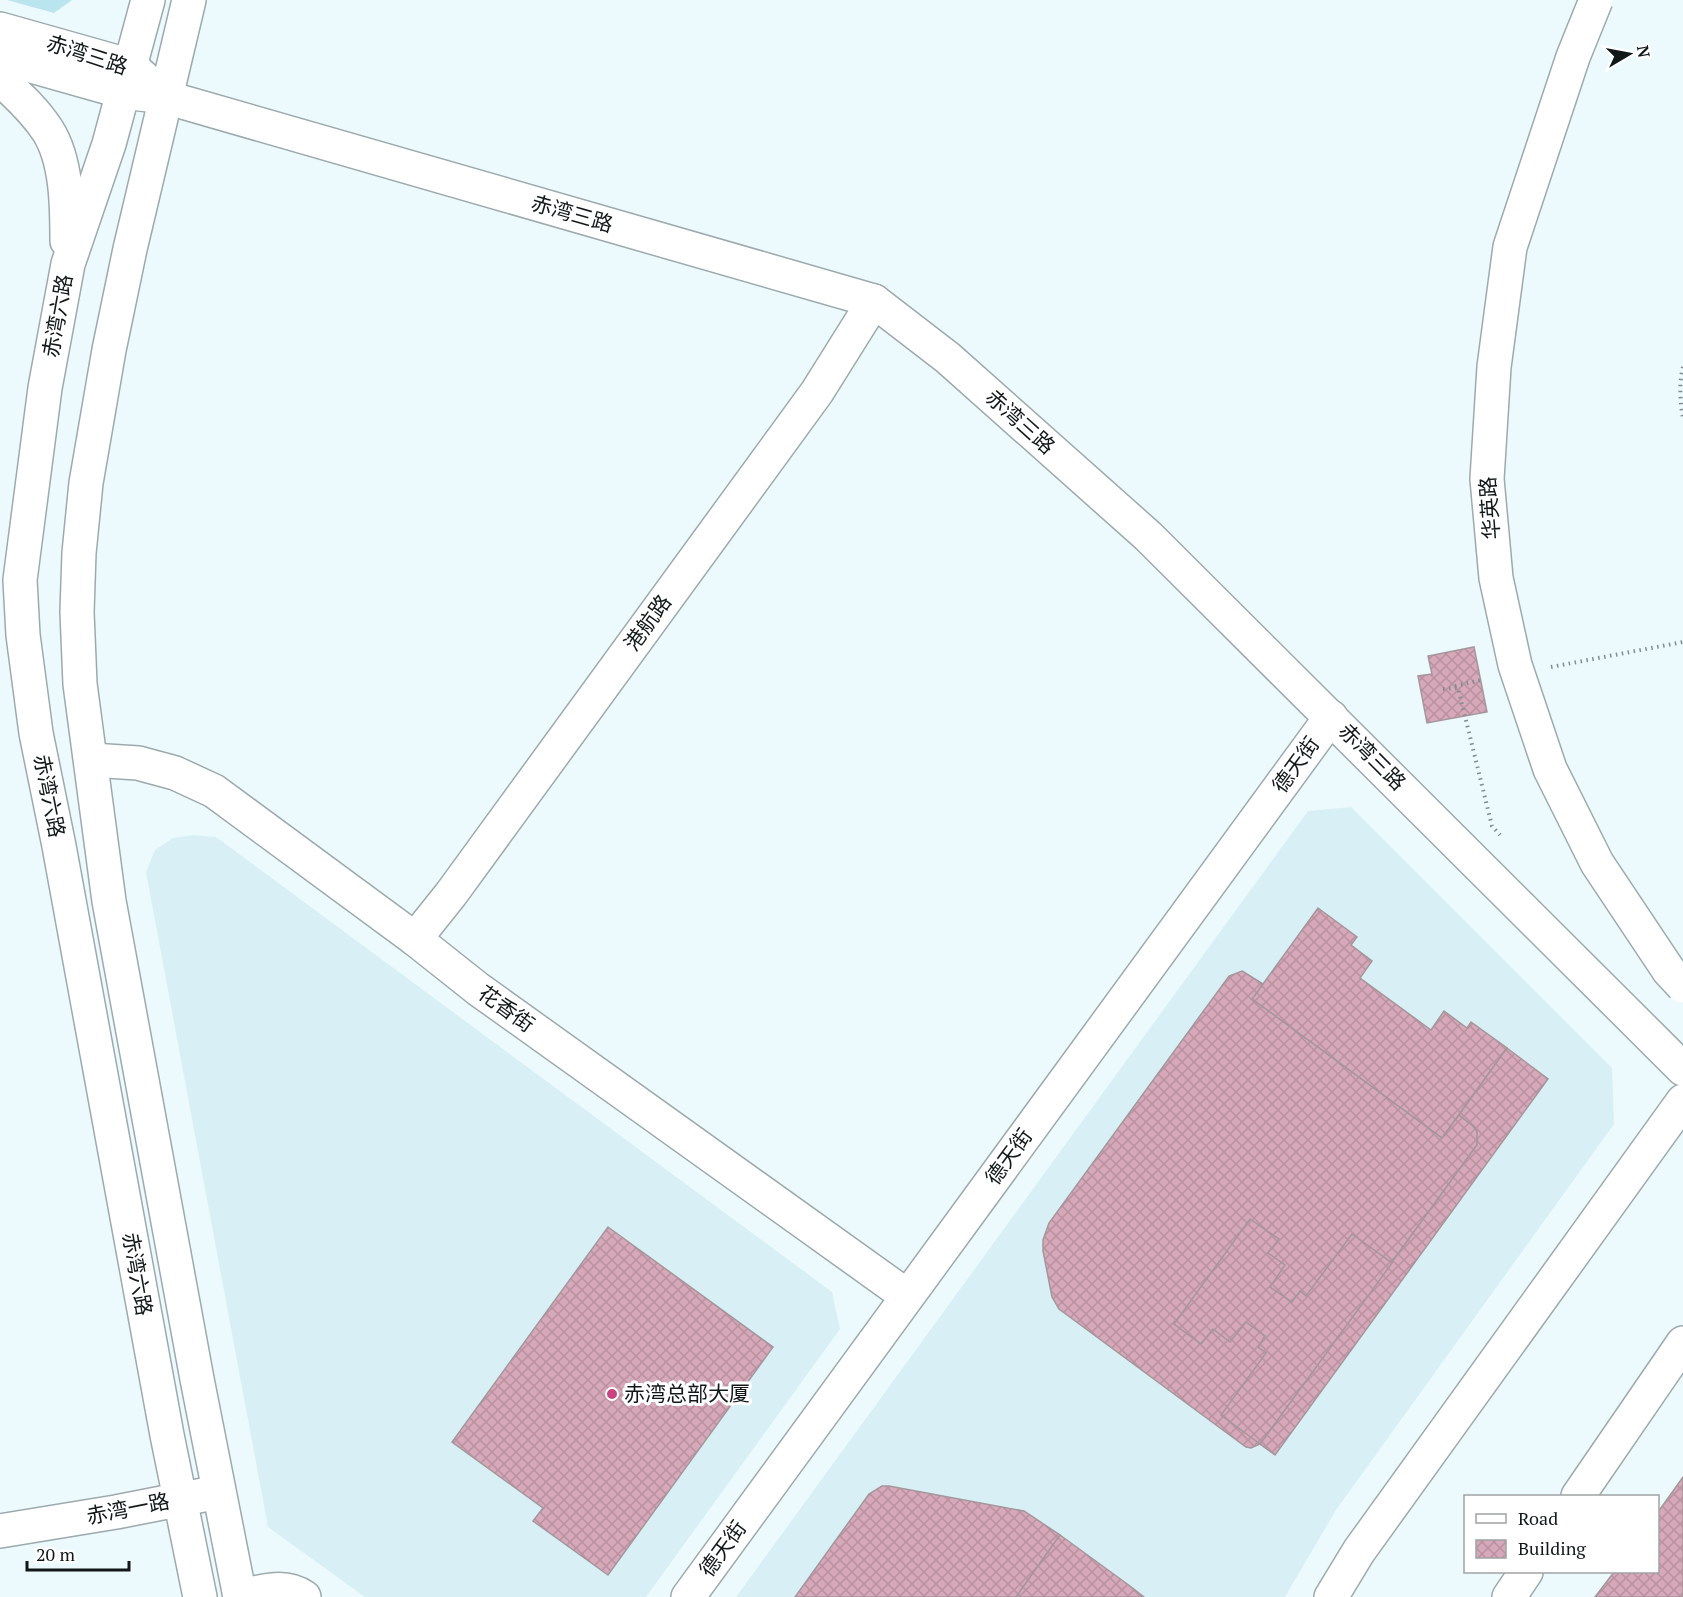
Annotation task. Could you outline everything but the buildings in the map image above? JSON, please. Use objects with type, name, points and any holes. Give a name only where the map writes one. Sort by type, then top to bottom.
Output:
[{"type":"street","name":"赤湾六路","points":[[148,0],[109,144],[68,264],[45,388],[20,580],[22,635],[36,733],[62,858],[165,1427],[200,1597]]},
{"type":"street","name":"赤湾六路","points":[[189,0],[111,339],[86,483],[79,553],[77,612],[80,684],[109,901],[197,1379],[240,1597]]},
{"type":"street","name":"华英路","points":[[1596,0],[1573,57],[1510,247],[1494,367],[1486,479],[1496,578],[1515,665],[1550,769],[1597,863],[1669,971],[1683,986]]},
{"type":"street","name":"赤湾三路","points":[[0,29],[127,79],[165,97],[874,301],[948,358],[1148,536],[1683,1069]]},
{"type":"street","name":"赤湾三路","points":[[0,57],[127,79]]},
{"type":"street","points":[[0,79],[33,111],[49,133],[58,156],[66,198],[68,264]]},
{"type":"street","name":"港航路","points":[[415,939],[458,884],[817,392],[874,301]]},
{"type":"street","name":"德天街","points":[[688,1597],[1332,717]]},
{"type":"street","name":"花香街","points":[[91,760],[138,763],[175,773],[214,791],[415,939],[478,989],[907,1296]]},
{"type":"street","points":[[1331,1597],[1359,1551],[1683,1101]]},
{"type":"street","points":[[1579,1495],[1683,1343]]},
{"type":"street","name":"赤湾一路","points":[[0,1531],[116,1512],[219,1491]]},
{"type":"street","points":[[1509,1597],[1526,1573]]},
{"type":"street","points":[[240,1597],[280,1588],[291,1590],[304,1597]]},
{"type":"path","points":[[1683,367],[1681,397],[1683,418]]},
{"type":"path","points":[[1548,667],[1683,642]]},
{"type":"path","points":[[1492,678],[1443,689],[1458,687],[1492,826],[1508,843]]},
{"type":"shaded area","points":[[7,0],[72,0],[54,13]]},
{"type":"shaded area","points":[[1351,807],[1612,1068],[1614,1124],[1336,1510],[1285,1597],[736,1597],[1308,811]]},
{"type":"shaded area","points":[[194,835],[216,837],[832,1292],[840,1329],[646,1597],[365,1597],[268,1527],[146,872],[155,850],[173,838]]},
{"type":"place","name":"赤湾总部大厦","points":[[612,1394]]}]
